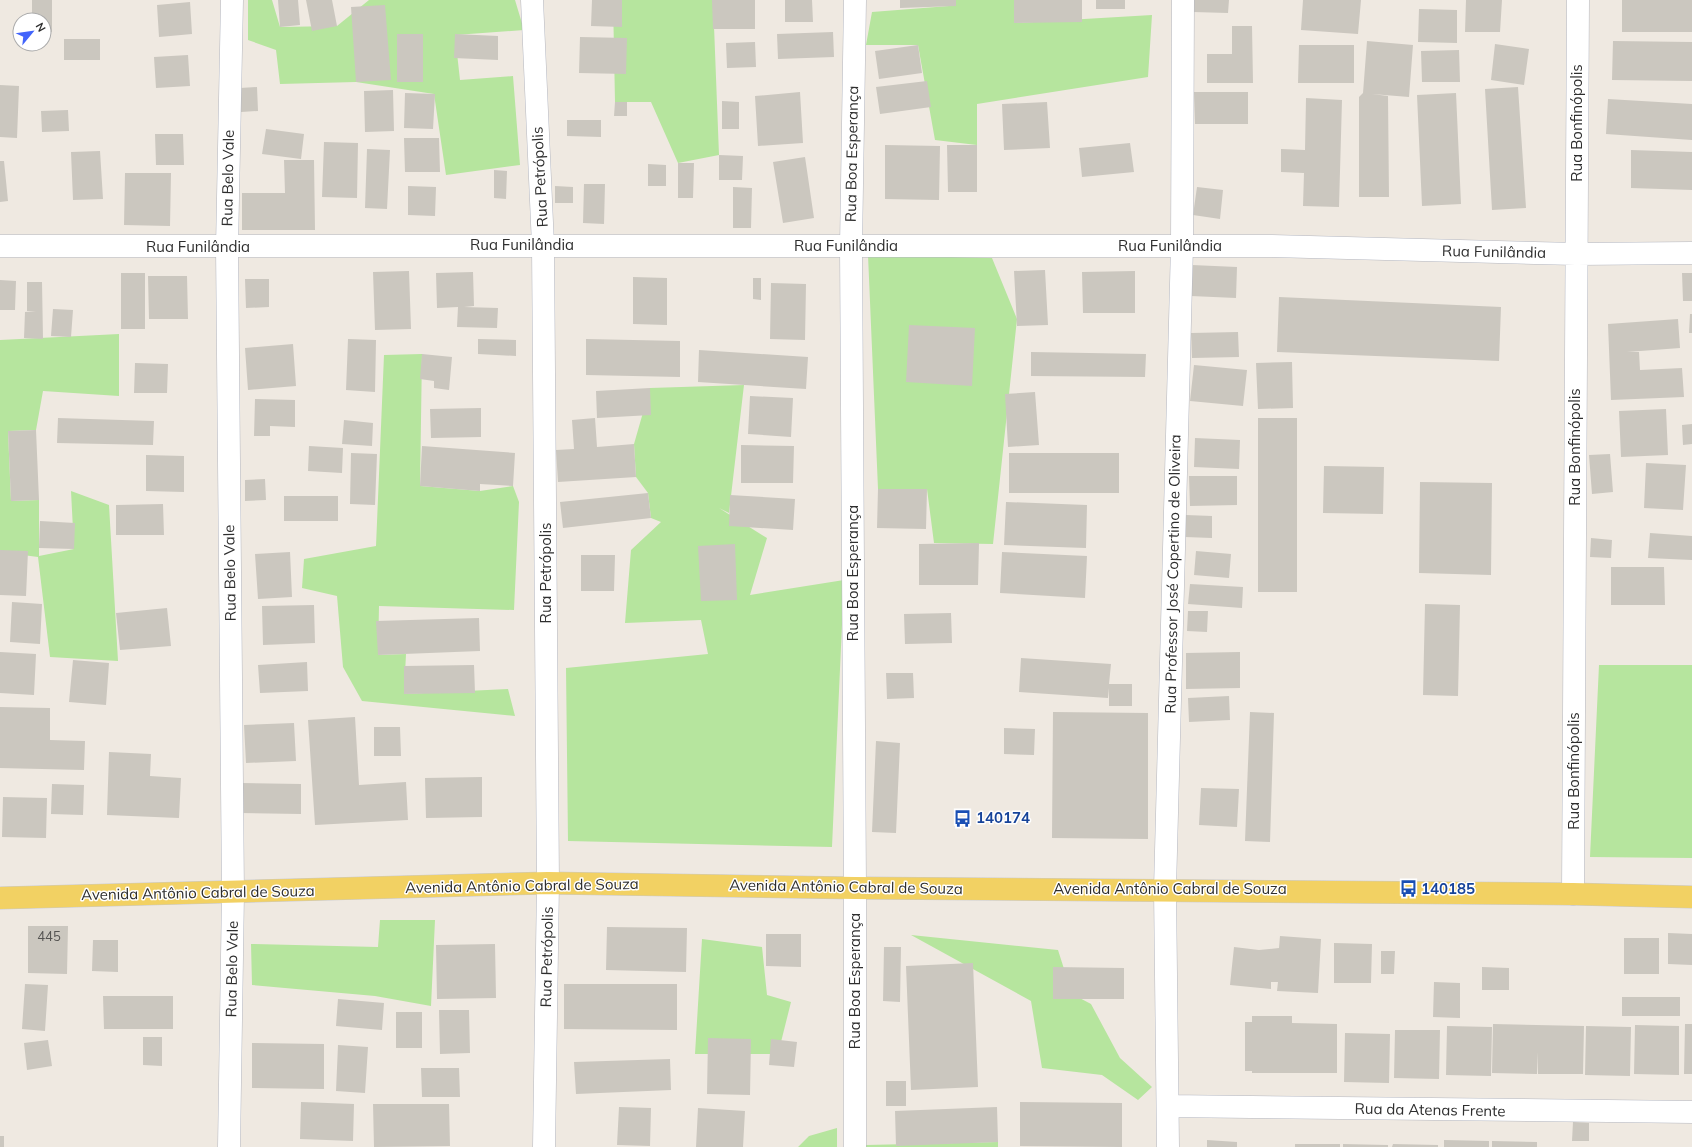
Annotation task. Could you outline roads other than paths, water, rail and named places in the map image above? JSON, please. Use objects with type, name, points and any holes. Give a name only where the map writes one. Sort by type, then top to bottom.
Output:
[{"type":"main road","name":"Avenida Antônio Cabral de Souza","points":[[0,898],[233,893],[548,883],[855,888],[1165,889],[1692,896]]},
{"type":"street","name":"Rua Belo Vale","points":[[229,1147],[233,893],[227,247],[232,0]]},
{"type":"street","name":"Rua Petrópolis","points":[[532,0],[543,245],[548,883],[544,1147]]},
{"type":"street","name":"Rua Boa Esperança","points":[[854,1147],[855,888],[851,246],[855,0]]},
{"type":"street","name":"Rua Professor José Copertino de Oliveira","points":[[1168,1147],[1165,889],[1182,246],[1183,0]]},
{"type":"street","name":"Rua Bonfinópolis","points":[[1573,894],[1578,0]]},
{"type":"street","name":"Rua Funilândia","points":[[0,246],[1182,246],[1576,254],[1692,253]]},
{"type":"street","name":"Rua da Atenas Frente","points":[[1168,1106],[1692,1112]]},
{"type":"place","name":"140174","points":[[963,818]]},
{"type":"place","name":"140185","points":[[1408,889]]}]
